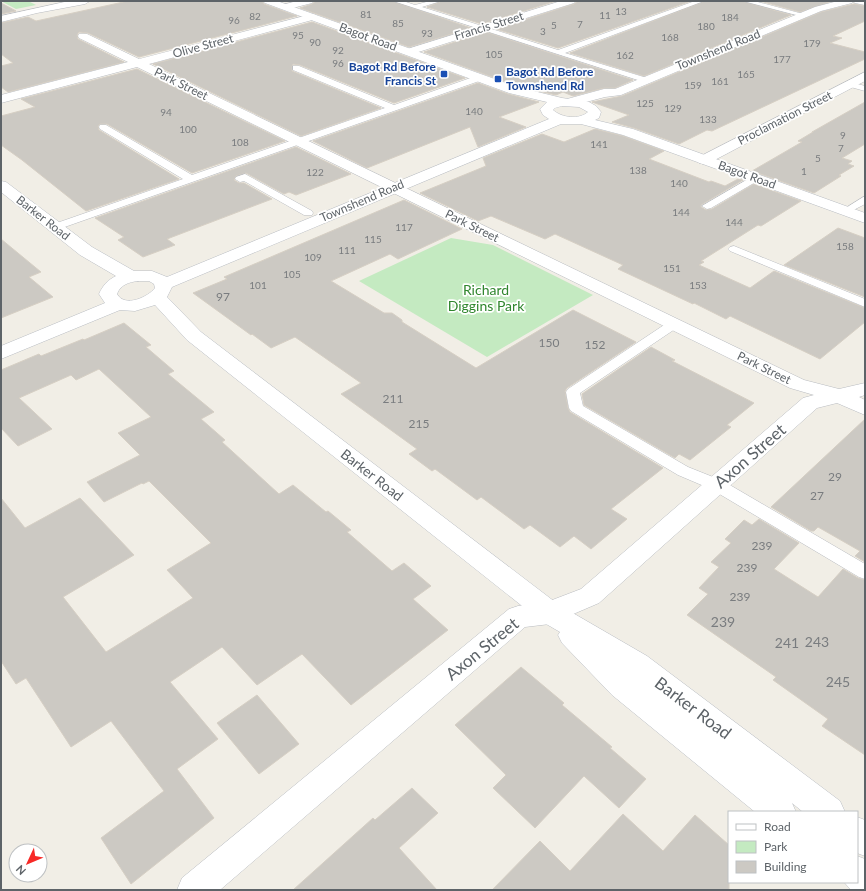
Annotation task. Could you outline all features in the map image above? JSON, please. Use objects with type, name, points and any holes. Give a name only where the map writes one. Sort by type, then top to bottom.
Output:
[{"type":"street","points":[[1,19],[37,10],[85,1]]},
{"type":"street","name":"Bagot Road","points":[[268,1],[513,90],[566,102],[584,104],[593,112],[628,132]]},
{"type":"street","points":[[285,7],[309,1]]},
{"type":"street","name":"Francis Street","points":[[408,52],[571,1]]},
{"type":"street","name":"Townshend Road","points":[[818,9],[827,1]]},
{"type":"street","name":"Townshend Road","points":[[158,286],[553,114],[566,102],[604,93],[617,92],[818,9],[849,1]]},
{"type":"street","points":[[858,1],[865,2]]},
{"type":"street","name":"Olive Street","points":[[1,99],[312,17]]},
{"type":"street","name":"Park Street","points":[[83,36],[797,384],[853,392],[865,408]]},
{"type":"street","name":"Proclamation Street","points":[[704,160],[865,76]]},
{"type":"street","name":"Bagot Road","points":[[513,90],[553,114]]},
{"type":"street","name":"Townshend Road","points":[[580,120],[586,119],[615,96],[617,92]]},
{"type":"street","points":[[553,114],[580,120]]},
{"type":"street","name":"Bagot Road","points":[[580,120],[628,132],[865,218]]},
{"type":"street","name":"Townshend Road","points":[[158,286],[308,212],[388,185]]},
{"type":"street","name":"Barker Road","points":[[1,186],[86,251],[131,277]]},
{"type":"street","name":"Barker Road","points":[[86,251],[117,298],[194,336],[550,613],[637,665],[828,811]]},
{"type":"street","points":[[1,336],[117,298],[143,304],[158,286],[131,277],[117,282],[117,298]]},
{"type":"street","name":"Barker Road","points":[[158,286],[194,336]]},
{"type":"street","points":[[1,353],[117,298]]},
{"type":"street","name":"Axon Street","points":[[194,890],[518,617],[550,613],[590,596],[810,403],[853,392]]},
{"type":"street","name":"Barker Road","points":[[550,613],[622,686],[779,811]]},
{"type":"lane","points":[[396,1],[644,80]]},
{"type":"lane","points":[[415,7],[438,1]]},
{"type":"lane","points":[[557,53],[701,1]]},
{"type":"lane","points":[[746,1],[804,15]]},
{"type":"lane","points":[[296,68],[393,108]]},
{"type":"lane","points":[[55,227],[480,78]]},
{"type":"lane","points":[[850,84],[865,89]]},
{"type":"lane","points":[[103,127],[191,179]]},
{"type":"lane","points":[[240,179],[245,177],[308,212]]},
{"type":"lane","points":[[707,206],[755,178]]},
{"type":"lane","points":[[846,211],[865,199]]},
{"type":"lane","points":[[734,249],[865,303]]},
{"type":"lane","points":[[674,324],[573,392],[576,408],[683,471],[717,485],[865,572]]},
{"type":"green space","points":[[1,1],[28,1],[36,5],[16,9]]},
{"type":"green space","name":"Richard Diggins Park","points":[[451,238],[493,245],[593,295],[487,357],[359,281]]},
{"type":"building","points":[[128,1],[262,1],[264,4],[297,16],[139,57],[88,33],[79,32],[77,35],[78,39],[124,62],[8,92],[1,87],[1,66],[13,63],[1,54],[1,23],[28,17],[36,21]]},
{"type":"building","points":[[316,1],[392,1],[471,28],[409,47],[300,8]]},
{"type":"building","points":[[442,1],[556,1],[482,24],[427,7]]},
{"type":"building","points":[[578,1],[691,1],[558,48],[496,29],[574,4]]},
{"type":"building","points":[[705,1],[742,1],[791,15],[644,76],[570,53]]},
{"type":"building","points":[[760,1],[832,1],[800,12]]},
{"type":"building","points":[[1,3],[16,11],[1,14]]},
{"type":"building","points":[[854,4],[865,6],[865,21],[833,36],[842,38],[830,43],[865,52],[865,59],[712,131],[707,130],[679,144],[612,122],[629,115],[592,102],[622,96],[821,12]]},
{"type":"building","points":[[312,22],[465,78],[394,103],[300,65],[293,64],[292,71],[381,108],[301,136],[153,64]]},
{"type":"building","points":[[486,32],[633,80],[615,88],[604,88],[573,96],[563,92],[556,95],[517,86],[424,52]]},
{"type":"building","points":[[137,69],[285,141],[192,173],[107,124],[100,124],[98,126],[99,130],[179,179],[86,211],[1,145],[1,116],[35,107],[21,99]]},
{"type":"building","points":[[478,83],[508,94],[539,102],[499,117],[526,127],[478,147],[470,127],[367,168],[313,141]]},
{"type":"building","points":[[865,102],[865,144],[842,158],[852,161],[848,164],[854,166],[814,193],[752,171],[802,142],[798,141],[812,132]]},
{"type":"building","points":[[595,129],[623,136],[664,151],[649,159],[709,182],[711,181],[725,186],[738,179],[743,180],[701,205],[701,207],[706,210],[712,209],[754,184],[801,201],[761,226],[758,225],[701,261],[704,262],[699,265],[750,288],[774,271],[865,308],[865,322],[820,359],[730,316],[726,319],[618,269],[623,265],[555,234],[545,239],[491,216],[478,221],[420,193],[486,166],[483,158],[542,134],[564,142]]},
{"type":"building","points":[[296,147],[351,174],[296,195],[289,192],[284,194],[246,173],[236,176],[234,180],[239,183],[244,183],[272,199],[167,239],[175,245],[143,257],[118,240],[124,237],[95,218]]},
{"type":"building","points":[[404,200],[462,229],[398,259],[390,254],[331,281],[384,313],[392,313],[402,320],[402,322],[476,368],[573,310],[636,342],[567,388],[565,391],[570,412],[663,468],[611,509],[627,519],[591,549],[574,536],[560,547],[530,525],[524,529],[481,497],[477,500],[435,469],[432,471],[409,454],[417,449],[341,394],[361,383],[295,337],[271,348],[193,293],[227,279],[224,277]]},
{"type":"building","points":[[838,228],[865,238],[865,297],[784,265]]},
{"type":"building","points":[[1,239],[41,272],[29,277],[53,297],[1,318]]},
{"type":"building","points":[[124,323],[151,345],[146,347],[174,371],[168,374],[214,412],[201,419],[225,440],[222,442],[279,494],[293,485],[351,530],[347,532],[392,571],[404,563],[431,586],[413,599],[448,630],[351,705],[302,654],[257,685],[222,647],[170,682],[218,739],[177,769],[214,818],[131,884],[101,838],[164,791],[111,721],[71,747],[26,678],[16,684],[1,661],[1,498],[25,528],[80,498],[134,555],[63,597],[106,652],[193,598],[167,570],[211,543],[149,481],[104,502],[87,482],[140,455],[118,433],[151,417],[99,369],[76,380],[71,375],[19,398],[52,429],[18,446],[1,428],[1,370],[39,354],[41,356],[83,339],[84,340]]},
{"type":"building","points":[[651,347],[675,360],[672,361],[754,403],[727,425],[731,427],[690,460],[679,454],[675,458],[584,405],[582,394]]},
{"type":"building","points":[[865,419],[865,562],[855,556],[860,551],[818,527],[814,531],[811,531],[771,507]]},
{"type":"building","points":[[759,519],[799,543],[774,569],[818,597],[843,569],[858,578],[865,580],[865,755],[822,726],[828,719],[773,680],[776,677],[687,615],[708,594],[699,588],[719,567],[711,562],[731,543],[725,539],[744,520],[752,525]]},
{"type":"building","points":[[521,667],[564,703],[562,705],[612,747],[610,748],[646,779],[619,808],[584,776],[535,828],[493,788],[506,775],[455,725]]},
{"type":"building","points":[[257,695],[299,744],[259,774],[217,723]]},
{"type":"building","points":[[412,788],[438,813],[399,848],[437,890],[293,890],[373,818],[375,820]]},
{"type":"building","points":[[623,814],[663,851],[695,815],[728,844],[729,890],[492,890],[540,841],[570,871]]},
{"type":"place","name":"Bagot Rd Before Francis St","points":[[444,74]]},
{"type":"place","name":"Bagot Rd Before Townshend Rd","points":[[498,79]]}]
